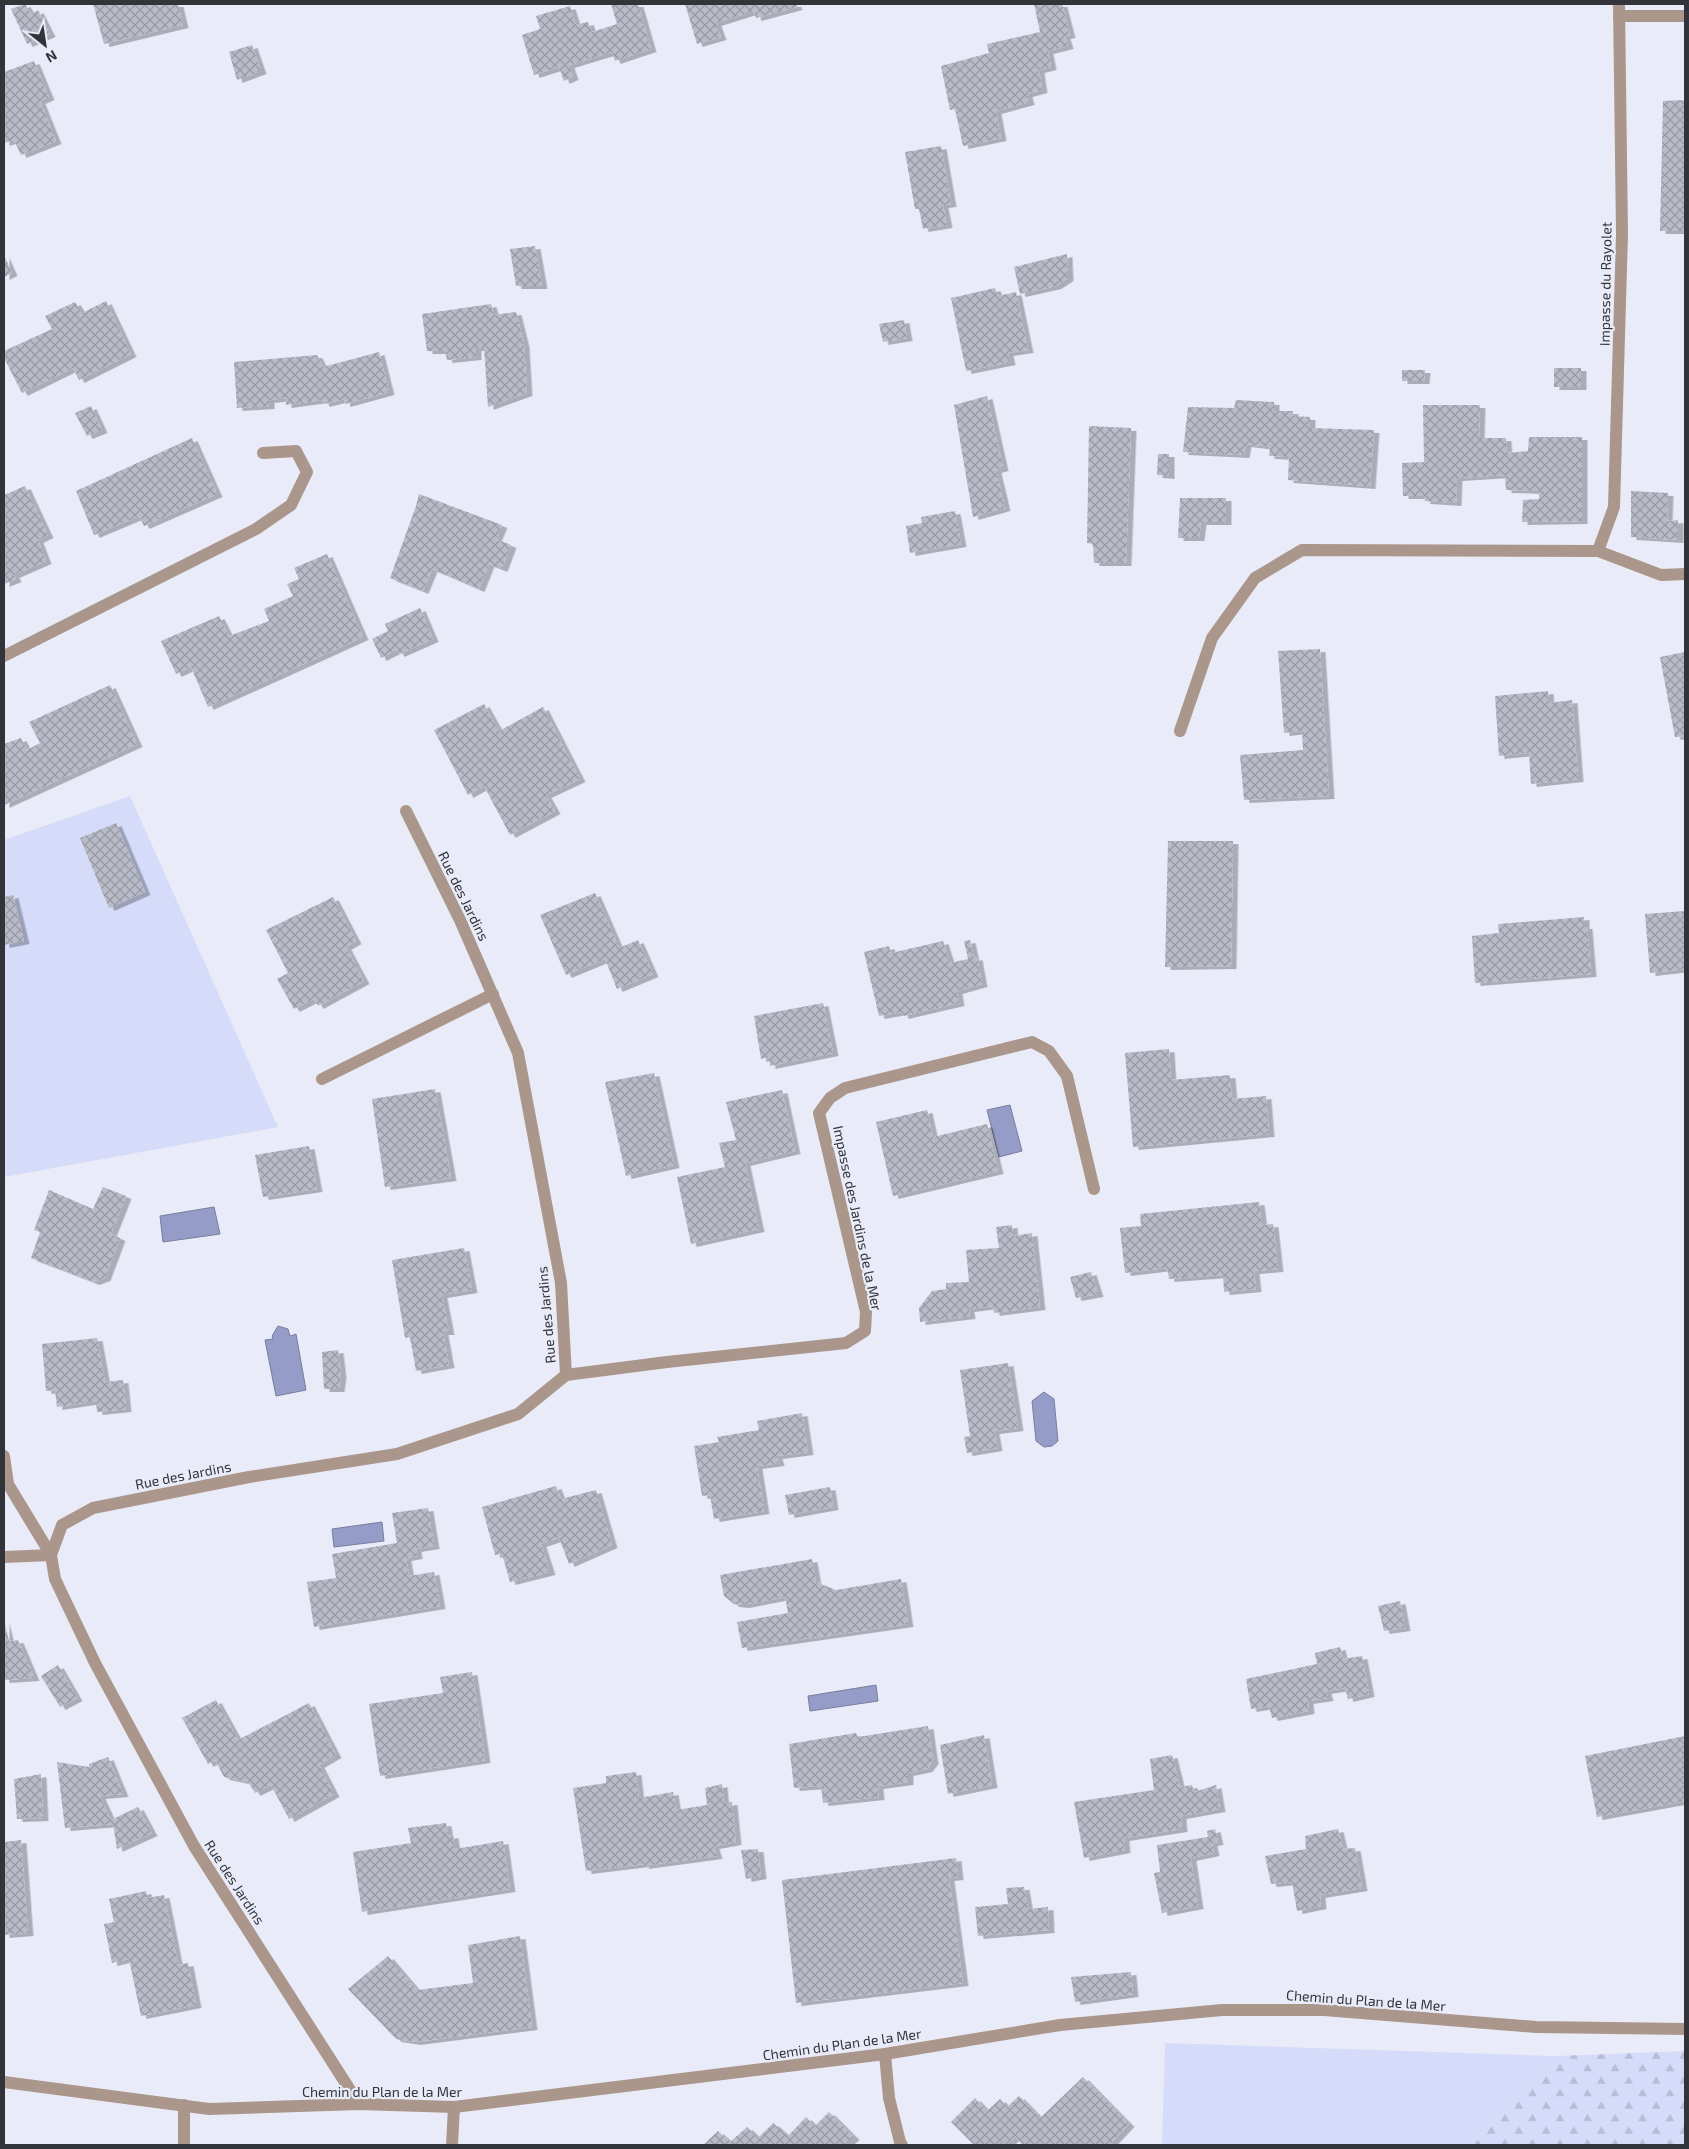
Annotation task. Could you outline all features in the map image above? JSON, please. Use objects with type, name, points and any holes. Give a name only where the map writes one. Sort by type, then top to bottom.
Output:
[{"type":"street","name":"Impasse du Rayolet","points":[[1598,550],[1614,507],[1622,234],[1619,10],[1685,16]]},
{"type":"street","points":[[4,656],[256,528],[291,505],[307,472],[296,452],[263,453]]},
{"type":"street","points":[[1180,731],[1212,638],[1255,578],[1302,550],[1598,550],[1660,575],[1685,574]]},
{"type":"street","name":"Rue des Jardins","points":[[359,2104],[194,1846],[95,1664],[55,1579],[51,1555],[62,1525],[93,1508],[249,1477],[398,1454],[518,1414],[566,1375],[561,1284],[518,1053],[460,920],[406,811]]},
{"type":"street","points":[[322,1079],[492,994]]},
{"type":"street","name":"Impasse des Jardins de la Mer","points":[[566,1375],[846,1343],[865,1331],[866,1312],[819,1113],[830,1098],[845,1088],[1032,1042],[1049,1051],[1067,1076],[1094,1189]]},
{"type":"street","points":[[4,1456],[8,1484],[51,1555],[4,1557]]},
{"type":"street","name":"Chemin du Plan de la Mer","points":[[4,2082],[209,2109],[359,2104],[454,2108],[885,2054],[1060,2025],[1222,2010],[1324,2010],[1536,2028],[1685,2029]]},
{"type":"street","points":[[885,2054],[890,2098],[902,2145]]},
{"type":"street","points":[[184,2106],[184,2145]]},
{"type":"street","points":[[452,2145],[454,2108]]},
{"type":"green space","points":[[130,796],[278,1127],[4,1177],[4,840]]},
{"type":"green space","points":[[1165,2043],[1556,2056],[1473,2145],[1162,2145]]},
{"type":"green space","points":[[1685,2051],[1685,2145],[1473,2145],[1556,2056]]},
{"type":"shaded area","points":[[1010,1105],[1022,1151],[999,1157],[987,1110]]},
{"type":"shaded area","points":[[214,1207],[220,1234],[163,1242],[160,1216]]},
{"type":"shaded area","points":[[278,1326],[288,1329],[290,1336],[296,1334],[306,1390],[276,1396],[265,1340],[273,1339],[272,1336]]},
{"type":"shaded area","points":[[1044,1392],[1054,1399],[1058,1441],[1052,1446],[1044,1447],[1036,1441],[1032,1401]]},
{"type":"shaded area","points":[[382,1522],[384,1541],[334,1547],[332,1529]]},
{"type":"shaded area","points":[[876,1685],[878,1701],[810,1711],[808,1696]]},
{"type":"building","points":[[25,4],[31,14],[38,10],[50,34],[27,44],[11,9]]},
{"type":"building","points":[[93,4],[178,4],[183,25],[104,44]]},
{"type":"building","points":[[611,4],[638,4],[651,49],[615,61],[612,52],[569,65],[573,77],[564,81],[559,67],[534,75],[522,35],[540,29],[536,16],[570,6],[576,25],[588,22],[592,32],[617,24]]},
{"type":"building","points":[[685,4],[796,4],[797,7],[756,18],[754,11],[716,23],[721,37],[697,44]]},
{"type":"building","points":[[1034,4],[1062,4],[1070,35],[1065,36],[1068,46],[1048,51],[1051,67],[1039,70],[1042,90],[1027,94],[1029,102],[996,111],[1001,138],[963,146],[955,109],[950,110],[941,66],[989,53],[987,44],[1040,32]]},
{"type":"building","points":[[252,45],[261,71],[237,80],[229,52]]},
{"type":"building","points":[[34,61],[49,97],[40,101],[56,141],[21,155],[14,140],[4,143],[4,72]]},
{"type":"building","points":[[1685,100],[1685,231],[1660,231],[1663,101]]},
{"type":"building","points":[[941,146],[951,204],[943,205],[947,225],[923,229],[919,209],[915,209],[905,152]]},
{"type":"building","points":[[535,246],[542,286],[516,286],[510,249]]},
{"type":"building","points":[[1067,254],[1068,278],[1056,286],[1020,294],[1014,267]]},
{"type":"building","points":[[4,255],[12,273],[4,277]]},
{"type":"building","points":[[995,288],[998,296],[1016,292],[1028,350],[1008,353],[1010,362],[966,371],[951,298]]},
{"type":"building","points":[[106,301],[131,354],[79,380],[73,368],[22,393],[4,358],[4,351],[52,329],[45,316],[75,302],[82,313]]},
{"type":"building","points":[[491,304],[494,315],[516,312],[524,344],[527,393],[488,407],[484,348],[476,348],[476,357],[447,360],[445,351],[427,351],[422,314]]},
{"type":"building","points":[[904,320],[907,338],[883,342],[879,324]]},
{"type":"building","points":[[379,352],[389,392],[345,404],[344,399],[324,404],[323,400],[286,405],[286,398],[269,400],[269,406],[237,408],[234,362],[317,355],[323,367]]},
{"type":"building","points":[[1554,368],[1581,368],[1581,387],[1554,387]]},
{"type":"building","points":[[1402,370],[1425,370],[1424,381],[1402,381]]},
{"type":"building","points":[[987,396],[1003,468],[996,470],[1005,508],[973,517],[954,405]]},
{"type":"building","points":[[1236,400],[1274,402],[1274,411],[1293,411],[1292,416],[1310,417],[1310,428],[1374,430],[1370,486],[1288,480],[1289,457],[1269,456],[1270,447],[1246,444],[1244,455],[1183,452],[1188,407],[1234,408]]},
{"type":"building","points":[[1423,405],[1480,405],[1479,438],[1506,438],[1507,453],[1528,451],[1529,437],[1582,437],[1582,521],[1522,522],[1523,500],[1539,499],[1539,491],[1506,490],[1505,475],[1457,478],[1456,503],[1425,501],[1424,496],[1403,496],[1402,463],[1424,462]]},
{"type":"building","points":[[91,406],[102,430],[87,436],[75,413]]},
{"type":"building","points":[[1089,426],[1131,428],[1126,563],[1094,563],[1093,544],[1087,543]]},
{"type":"building","points":[[192,438],[217,494],[144,526],[139,516],[94,535],[76,491]]},
{"type":"building","points":[[1158,454],[1169,454],[1169,476],[1157,475]]},
{"type":"building","points":[[25,486],[48,535],[38,540],[46,561],[14,575],[16,579],[4,584],[4,495]]},
{"type":"building","points":[[1631,491],[1668,493],[1667,521],[1678,520],[1678,540],[1631,537]]},
{"type":"building","points":[[419,494],[502,525],[496,539],[511,545],[502,569],[489,564],[479,589],[432,569],[423,591],[390,578]]},
{"type":"building","points":[[1180,498],[1226,498],[1226,522],[1201,522],[1199,538],[1178,538]]},
{"type":"building","points":[[955,511],[961,544],[910,553],[906,526],[922,523],[921,517]]},
{"type":"building","points":[[327,554],[363,637],[208,707],[191,667],[176,674],[161,641],[219,616],[229,636],[269,621],[264,609],[293,596],[287,584],[299,579],[294,568]]},
{"type":"building","points":[[420,608],[433,639],[399,654],[397,650],[381,658],[372,639],[388,631],[385,624]]},
{"type":"building","points":[[1320,649],[1329,796],[1244,800],[1240,755],[1303,750],[1302,731],[1284,733],[1278,651]]},
{"type":"building","points":[[1685,652],[1685,736],[1675,737],[1660,657]]},
{"type":"building","points":[[110,685],[137,744],[4,805],[4,744],[21,738],[27,750],[40,743],[29,722]]},
{"type":"building","points":[[1548,691],[1549,703],[1572,700],[1578,779],[1531,784],[1529,753],[1499,756],[1495,696]]},
{"type":"building","points":[[484,704],[499,731],[543,707],[580,779],[546,795],[555,811],[510,835],[484,786],[468,795],[434,730]]},
{"type":"building","points":[[116,823],[145,892],[109,908],[80,838]]},
{"type":"building","points":[[1168,841],[1233,841],[1231,966],[1165,967]]},
{"type":"building","points":[[595,893],[619,948],[638,940],[653,974],[617,989],[605,959],[566,975],[540,915]]},
{"type":"building","points":[[13,895],[24,941],[4,945],[4,897]]},
{"type":"building","points":[[333,897],[356,941],[346,947],[364,981],[318,1006],[314,999],[294,1009],[277,979],[288,973],[266,930]]},
{"type":"building","points":[[1685,911],[1685,969],[1650,973],[1645,914]]},
{"type":"building","points":[[1584,917],[1584,926],[1587,926],[1591,974],[1475,983],[1472,936],[1499,933],[1498,924]]},
{"type":"building","points":[[970,940],[974,958],[977,957],[982,984],[957,991],[959,1003],[903,1016],[902,1012],[879,1016],[864,952],[889,946],[891,953],[943,941],[950,963],[968,959],[964,941]]},
{"type":"building","points":[[823,1003],[833,1053],[770,1066],[769,1057],[761,1059],[754,1016]]},
{"type":"building","points":[[1169,1049],[1171,1080],[1230,1075],[1232,1099],[1266,1096],[1269,1134],[1133,1147],[1125,1053]]},
{"type":"building","points":[[654,1073],[674,1165],[626,1176],[605,1082]]},
{"type":"building","points":[[435,1089],[451,1178],[385,1187],[372,1099]]},
{"type":"building","points":[[782,1090],[795,1151],[745,1163],[759,1229],[691,1244],[677,1177],[725,1167],[719,1143],[736,1140],[726,1102]]},
{"type":"building","points":[[927,1110],[933,1137],[987,1124],[998,1171],[893,1196],[876,1122]]},
{"type":"building","points":[[309,1146],[317,1189],[263,1197],[255,1155]]},
{"type":"building","points":[[103,1187],[126,1196],[111,1234],[120,1238],[105,1278],[94,1282],[31,1258],[40,1232],[34,1230],[49,1190],[93,1209]]},
{"type":"building","points":[[1259,1202],[1262,1225],[1273,1224],[1278,1269],[1254,1271],[1256,1289],[1224,1292],[1223,1275],[1169,1279],[1167,1268],[1125,1273],[1120,1228],[1141,1226],[1140,1214]]},
{"type":"building","points":[[1012,1225],[1013,1236],[1032,1233],[1040,1307],[994,1313],[993,1306],[969,1309],[970,1316],[920,1322],[919,1308],[932,1291],[946,1289],[946,1283],[969,1282],[966,1250],[999,1248],[996,1227]]},
{"type":"building","points":[[464,1248],[472,1290],[442,1295],[449,1332],[443,1332],[449,1365],[416,1371],[410,1337],[405,1338],[392,1260]]},
{"type":"building","points":[[1091,1272],[1098,1294],[1076,1298],[1070,1277]]},
{"type":"building","points":[[97,1338],[105,1382],[123,1380],[126,1409],[97,1412],[96,1401],[57,1407],[55,1390],[46,1391],[42,1344]]},
{"type":"building","points":[[338,1350],[341,1375],[339,1389],[324,1389],[322,1352]]},
{"type":"building","points":[[1008,1363],[1018,1428],[994,1431],[997,1448],[967,1453],[964,1437],[970,1436],[960,1370]]},
{"type":"building","points":[[802,1413],[808,1452],[777,1456],[779,1463],[757,1466],[764,1511],[714,1519],[710,1495],[702,1496],[694,1446],[719,1442],[717,1437],[759,1430],[757,1421]]},
{"type":"building","points":[[556,1486],[561,1499],[596,1490],[612,1545],[569,1564],[559,1538],[541,1544],[550,1572],[510,1582],[502,1554],[495,1555],[482,1507]]},
{"type":"building","points":[[830,1487],[833,1507],[789,1515],[785,1495]]},
{"type":"building","points":[[428,1508],[434,1546],[416,1549],[417,1556],[406,1558],[409,1576],[434,1572],[440,1606],[314,1627],[307,1582],[336,1578],[332,1554],[397,1543],[392,1513]]},
{"type":"building","points":[[812,1559],[816,1582],[836,1590],[901,1579],[908,1624],[742,1648],[737,1622],[788,1613],[785,1597],[744,1605],[734,1604],[724,1596],[720,1575]]},
{"type":"building","points":[[1400,1601],[1405,1628],[1384,1631],[1378,1606]]},
{"type":"building","points":[[4,1620],[9,1641],[18,1640],[34,1678],[4,1680]]},
{"type":"building","points":[[1340,1647],[1343,1659],[1362,1656],[1369,1694],[1348,1699],[1345,1688],[1326,1691],[1328,1698],[1308,1701],[1309,1711],[1272,1718],[1269,1706],[1251,1709],[1246,1679],[1317,1664],[1315,1653]]},
{"type":"building","points":[[58,1665],[77,1698],[60,1707],[41,1676]]},
{"type":"building","points":[[472,1672],[485,1760],[380,1776],[369,1704],[443,1693],[440,1677]]},
{"type":"building","points":[[216,1700],[238,1740],[309,1703],[336,1755],[319,1765],[334,1794],[289,1819],[271,1785],[255,1793],[248,1782],[224,1777],[215,1760],[208,1764],[182,1718]]},
{"type":"building","points":[[928,1726],[933,1761],[927,1769],[908,1773],[908,1782],[878,1786],[879,1797],[823,1803],[821,1786],[794,1788],[789,1744],[856,1733],[858,1737]]},
{"type":"building","points":[[984,1735],[992,1785],[948,1794],[940,1745]]},
{"type":"building","points":[[1685,1736],[1685,1801],[1597,1817],[1585,1756]]},
{"type":"building","points":[[1172,1755],[1180,1787],[1192,1785],[1194,1792],[1216,1785],[1220,1809],[1181,1816],[1182,1829],[1124,1838],[1125,1850],[1084,1858],[1074,1802],[1154,1790],[1150,1759]]},
{"type":"building","points":[[108,1757],[123,1794],[100,1796],[111,1820],[138,1807],[152,1833],[117,1849],[113,1824],[65,1828],[57,1762],[89,1767],[89,1764]]},
{"type":"building","points":[[636,1772],[639,1798],[673,1792],[676,1810],[707,1805],[705,1788],[722,1784],[724,1803],[732,1802],[736,1842],[714,1846],[717,1856],[643,1866],[644,1864],[586,1871],[573,1788],[606,1783],[606,1776]]},
{"type":"building","points":[[41,1774],[43,1818],[17,1819],[14,1779]]},
{"type":"building","points":[[446,1823],[448,1836],[453,1835],[455,1849],[503,1841],[510,1889],[362,1912],[353,1852],[411,1843],[408,1828]]},
{"type":"building","points":[[1215,1829],[1218,1842],[1212,1843],[1214,1853],[1191,1858],[1198,1906],[1162,1913],[1154,1873],[1160,1872],[1157,1845],[1208,1837],[1207,1831]]},
{"type":"building","points":[[1338,1829],[1343,1849],[1355,1848],[1362,1888],[1320,1895],[1321,1906],[1297,1911],[1292,1882],[1271,1884],[1265,1856],[1306,1849],[1305,1836]]},
{"type":"building","points":[[21,1840],[28,1933],[4,1935],[4,1842]]},
{"type":"building","points":[[758,1849],[761,1876],[746,1879],[741,1850]]},
{"type":"building","points":[[956,1858],[958,1877],[949,1878],[963,1983],[796,2003],[782,1880]]},
{"type":"building","points":[[1024,1887],[1028,1909],[1048,1907],[1049,1930],[978,1936],[975,1907],[1008,1904],[1006,1888]]},
{"type":"building","points":[[146,1891],[147,1898],[164,1895],[178,1965],[188,1963],[196,2005],[141,2016],[129,1959],[112,1963],[104,1924],[114,1922],[109,1899]]},
{"type":"building","points":[[520,1936],[532,2027],[415,2042],[396,2039],[348,1989],[388,1956],[417,1990],[473,1983],[468,1945]]},
{"type":"building","points":[[1131,1972],[1133,1994],[1075,2002],[1071,1977]]},
{"type":"building","points":[[1083,2077],[1129,2124],[1112,2142],[1112,2145],[1023,2145],[1015,2137],[1006,2145],[1001,2141],[997,2145],[974,2145],[951,2122],[975,2098],[987,2111],[1000,2099],[1007,2107],[1019,2096],[1040,2118]]},
{"type":"building","points":[[829,2112],[854,2137],[845,2145],[703,2145],[718,2131],[730,2142],[747,2127],[758,2138],[773,2123],[788,2136],[806,2117],[815,2126]]}]
